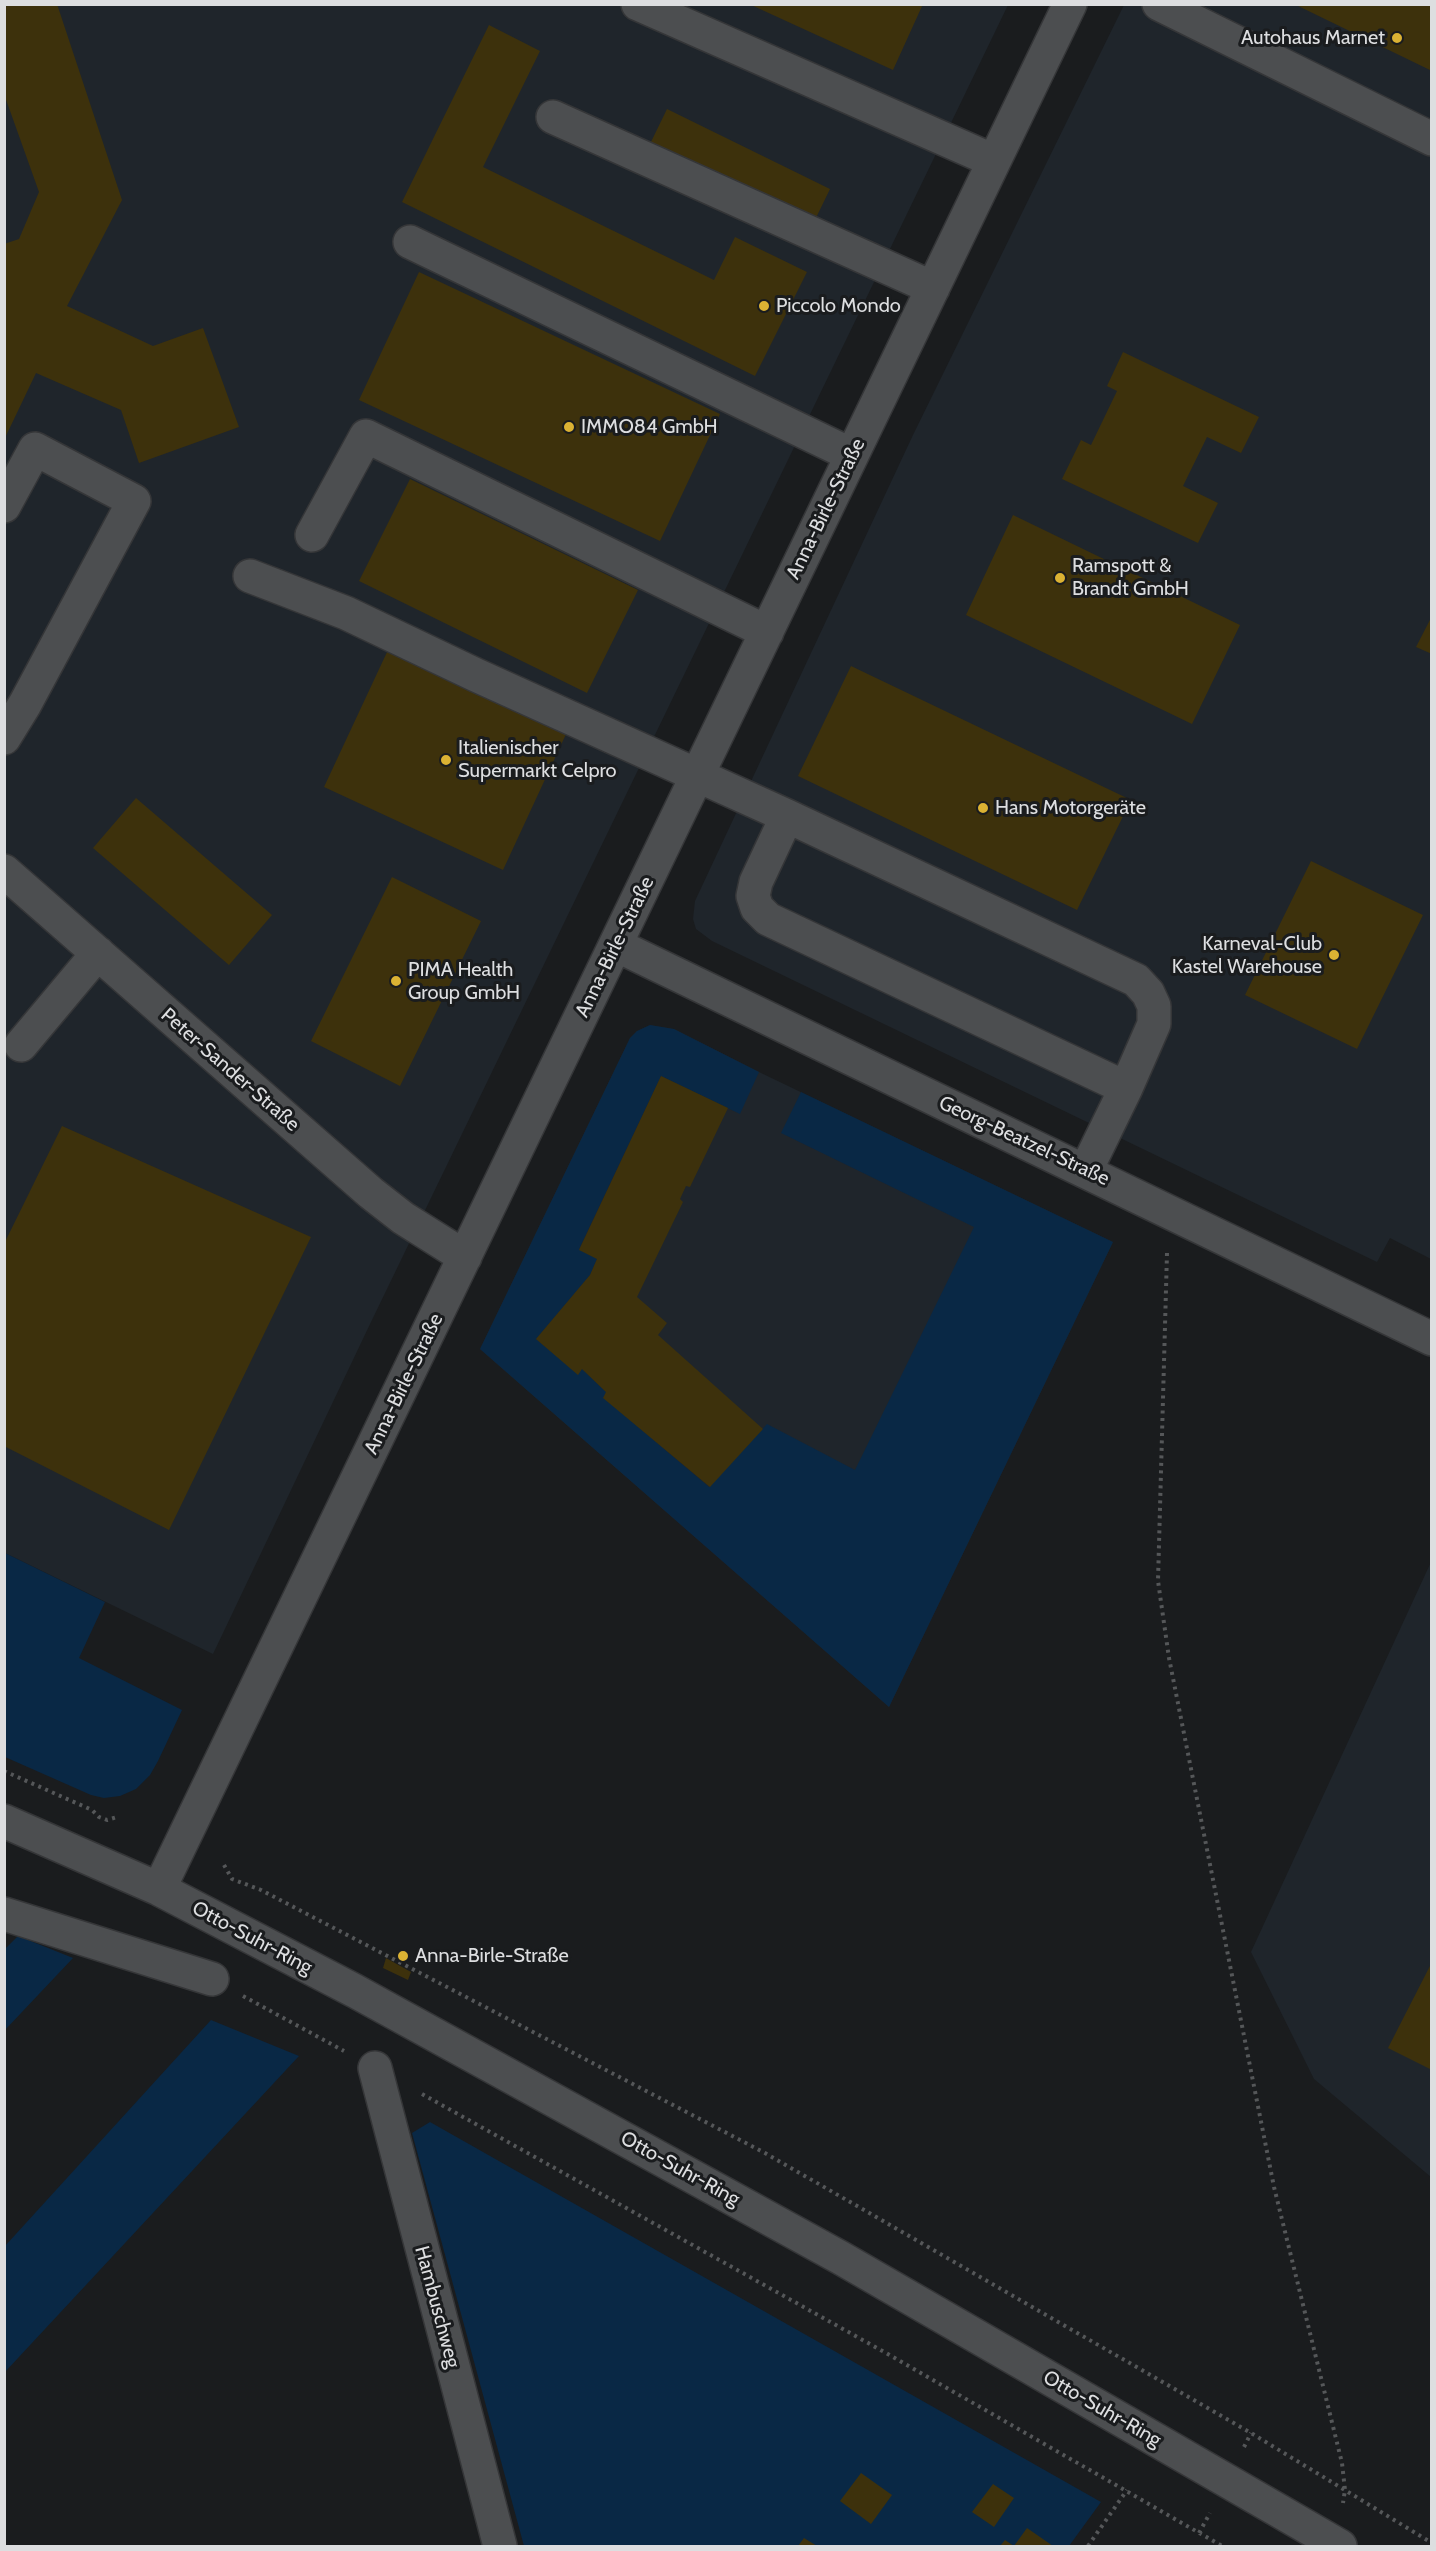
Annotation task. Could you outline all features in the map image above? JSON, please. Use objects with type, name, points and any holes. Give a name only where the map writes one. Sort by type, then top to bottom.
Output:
[{"type":"street","points":[[638,4],[994,161]]},
{"type":"street","name":"Anna-Birle-Straße","points":[[159,1889],[1070,4]]},
{"type":"street","points":[[1159,4],[1431,139]]},
{"type":"street","points":[[553,117],[933,288]]},
{"type":"street","points":[[410,242],[852,454]]},
{"type":"street","points":[[312,535],[366,436],[767,632]]},
{"type":"street","points":[[4,506],[35,448],[134,501],[15,699],[4,738]]},
{"type":"street","points":[[250,576],[346,613],[1136,980],[1148,993],[1154,1006],[1154,1024],[1086,1170]]},
{"type":"street","points":[[787,816],[756,882],[753,896],[757,908],[768,919],[1126,1088]]},
{"type":"street","name":"Peter-Sander-Straße","points":[[4,871],[371,1193],[402,1218],[465,1257]]},
{"type":"street","name":"Georg-Beatzel-Straße","points":[[616,945],[1431,1338]]},
{"type":"street","points":[[21,1046],[98,953]]},
{"type":"street","name":"Otto-Suhr-Ring","points":[[4,1821],[159,1889],[355,1991],[841,2258],[1333,2545]]},
{"type":"street","points":[[4,1914],[212,1979]]},
{"type":"street","name":"Hambuschweg","points":[[375,2068],[500,2547]]},
{"type":"path","points":[[1168,1210],[1159,1592],[1171,1670],[1274,2187],[1342,2463],[1345,2490],[1333,2545]]},
{"type":"path","points":[[4,1771],[92,1810],[99,1817],[107,1820],[117,1817]]},
{"type":"path","points":[[224,1865],[232,1879],[261,1890],[765,2153],[1251,2433],[1431,2543]]},
{"type":"path","points":[[212,1979],[886,2353],[1127,2490],[1222,2547]]},
{"type":"path","points":[[1088,2547],[1127,2490]]},
{"type":"shaded area","points":[[4,5],[1008,5],[371,1322],[213,1654],[5,1553]]},
{"type":"shaded area","points":[[1124,5],[1431,5],[1431,1259],[1390,1238],[1377,1262],[712,941],[696,929],[693,919],[695,901],[913,435]]},
{"type":"shaded area","points":[[650,1025],[674,1029],[1113,1242],[889,1707],[480,1349],[630,1038],[637,1031]]},
{"type":"shaded area","points":[[650,1025],[674,1029],[759,1072],[740,1114],[661,1076],[579,1249],[597,1259],[590,1275],[536,1339],[578,1374],[582,1369],[606,1392],[604,1398],[709,1487],[767,1424],[855,1470],[974,1227],[781,1133],[801,1092],[1113,1242],[889,1707],[480,1349],[630,1038],[637,1031]]},
{"type":"shaded area","points":[[5,1553],[105,1602],[79,1658],[182,1710],[150,1775],[136,1789],[120,1796],[104,1798],[91,1795],[5,1757]]},
{"type":"shaded area","points":[[1431,1562],[1431,2177],[1314,2079],[1251,1952]]},
{"type":"shaded area","points":[[18,1936],[73,1958],[5,2030],[5,1949]]},
{"type":"shaded area","points":[[211,2020],[299,2056],[5,2372],[5,2246]]},
{"type":"shaded area","points":[[430,2122],[1101,2502],[1069,2546],[524,2546],[412,2133]]},
{"type":"building","points":[[4,4],[57,4],[122,200],[67,306],[153,346],[203,328],[239,427],[139,463],[121,410],[36,373],[4,440],[4,244],[19,239],[39,192],[4,94]]},
{"type":"building","points":[[749,4],[923,4],[893,70]]},
{"type":"building","name":"Autohaus Marnet","points":[[1294,4],[1432,4],[1432,71]]},
{"type":"building","points":[[489,25],[540,51],[483,167],[714,280],[735,237],[807,272],[755,376],[402,202]]},
{"type":"building","points":[[667,109],[830,189],[813,224],[650,144]]},
{"type":"building","points":[[419,272],[720,414],[660,541],[359,400]]},
{"type":"building","points":[[1123,352],[1259,417],[1241,453],[1207,437],[1183,486],[1218,503],[1198,543],[1062,479],[1081,440],[1091,445],[1117,391],[1107,386]]},
{"type":"building","points":[[410,479],[638,590],[587,693],[359,581]]},
{"type":"building","points":[[1013,515],[1240,625],[1192,724],[966,615]]},
{"type":"building","points":[[1432,616],[1432,654],[1416,647]]},
{"type":"building","name":"Italienischer Supermarkt Celpro","points":[[388,650],[567,732],[503,870],[324,787]]},
{"type":"building","points":[[851,666],[1131,800],[1077,910],[798,776]]},
{"type":"building","points":[[136,798],[272,915],[229,965],[93,848]]},
{"type":"building","name":"Karneval-Club Kastel Warehouse","points":[[1311,861],[1423,915],[1357,1049],[1245,995]]},
{"type":"building","name":"PIMA Health Group GmbH","points":[[392,877],[481,921],[400,1086],[311,1041]]},
{"type":"building","points":[[661,1076],[728,1108],[690,1187],[686,1186],[680,1199],[683,1202],[637,1297],[667,1323],[658,1335],[763,1429],[710,1487],[603,1398],[606,1392],[582,1369],[578,1375],[536,1339],[590,1275],[597,1259],[579,1250]]},
{"type":"building","points":[[62,1126],[311,1237],[169,1530],[4,1446],[4,1244]]},
{"type":"building","points":[[386,1958],[411,1972],[408,1980],[383,1968]]},
{"type":"building","points":[[1432,1962],[1432,2070],[1388,2048]]},
{"type":"building","points":[[861,2473],[892,2495],[871,2524],[840,2501]]},
{"type":"building","points":[[993,2484],[1014,2498],[994,2527],[972,2512]]},
{"type":"building","points":[[1027,2528],[1053,2546],[1014,2546]]},
{"type":"building","points":[[804,2538],[817,2546],[798,2546]]},
{"type":"building","points":[[1005,2540],[1014,2546],[1000,2546]]},
{"type":"place","name":"Autohaus Marnet","points":[[1397,38]]},
{"type":"place","name":"Piccolo Mondo","points":[[764,306]]},
{"type":"place","name":"IMMO84 GmbH","points":[[569,427]]},
{"type":"place","name":"Ramspott & Brandt GmbH","points":[[1060,578]]},
{"type":"place","name":"Italienischer Supermarkt Celpro","points":[[446,760]]},
{"type":"place","name":"Hans Motorgeräte","points":[[983,808]]},
{"type":"place","name":"Karneval-Club Kastel Warehouse","points":[[1334,955]]},
{"type":"place","name":"PIMA Health Group GmbH","points":[[396,981]]},
{"type":"place","name":"Anna-Birle-Straße","points":[[403,1956]]}]
